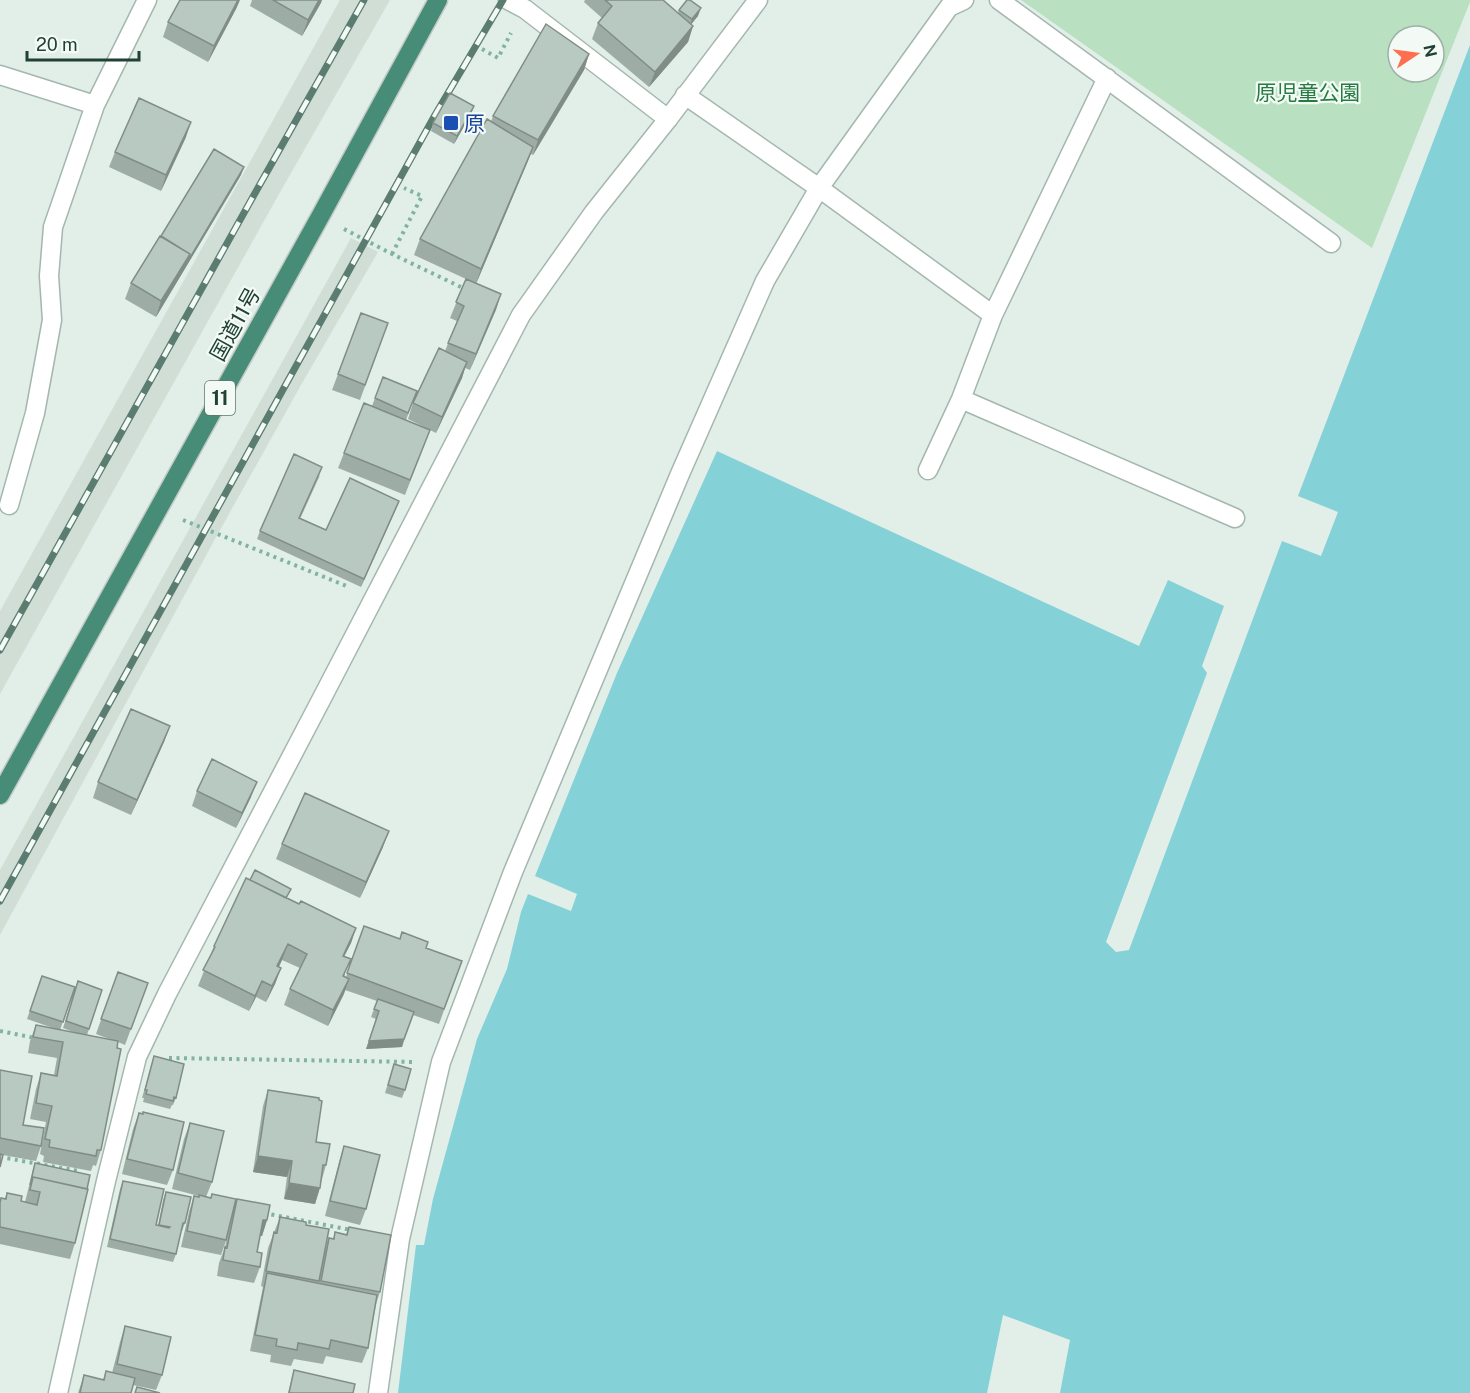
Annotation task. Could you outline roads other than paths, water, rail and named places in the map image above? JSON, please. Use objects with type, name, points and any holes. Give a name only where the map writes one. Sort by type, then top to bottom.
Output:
[{"type":"highway","name":"国道11号","points":[[0,795],[438,0]]},
{"type":"street","points":[[9,505],[35,413],[52,320],[49,276],[53,227],[95,105],[147,0]]},
{"type":"street","points":[[508,0],[525,9],[668,119]]},
{"type":"street","points":[[58,1393],[137,1057],[167,994],[521,315],[594,212],[758,0]]},
{"type":"street","points":[[378,1393],[400,1239],[441,1062],[513,872],[680,474],[765,281],[819,188],[949,7],[964,0]]},
{"type":"street","points":[[999,0],[1330,243]]},
{"type":"street","points":[[0,75],[95,105]]},
{"type":"street","points":[[928,470],[961,399],[993,315],[1107,78]]},
{"type":"street","points":[[685,95],[819,188],[993,315]]},
{"type":"street","points":[[961,399],[1235,518]]},
{"type":"water","points":[[1470,45],[1470,1393],[398,1393],[416,1245],[424,1245],[433,1199],[477,1039],[507,969],[521,912],[528,894],[571,911],[577,894],[535,876],[617,673],[717,451],[1139,646],[1168,580],[1224,606],[1202,666],[1207,673],[1106,942],[1116,952],[1129,950],[1282,541],[1321,556],[1338,512],[1298,496]]},
{"type":"railway","points":[[0,650],[364,0]]},
{"type":"railway","points":[[0,901],[435,115],[503,0]]},
{"type":"place","name":"原","points":[[451,123]]},
{"type":"park label","name":"原児童公園","points":[[1308,92]]}]
